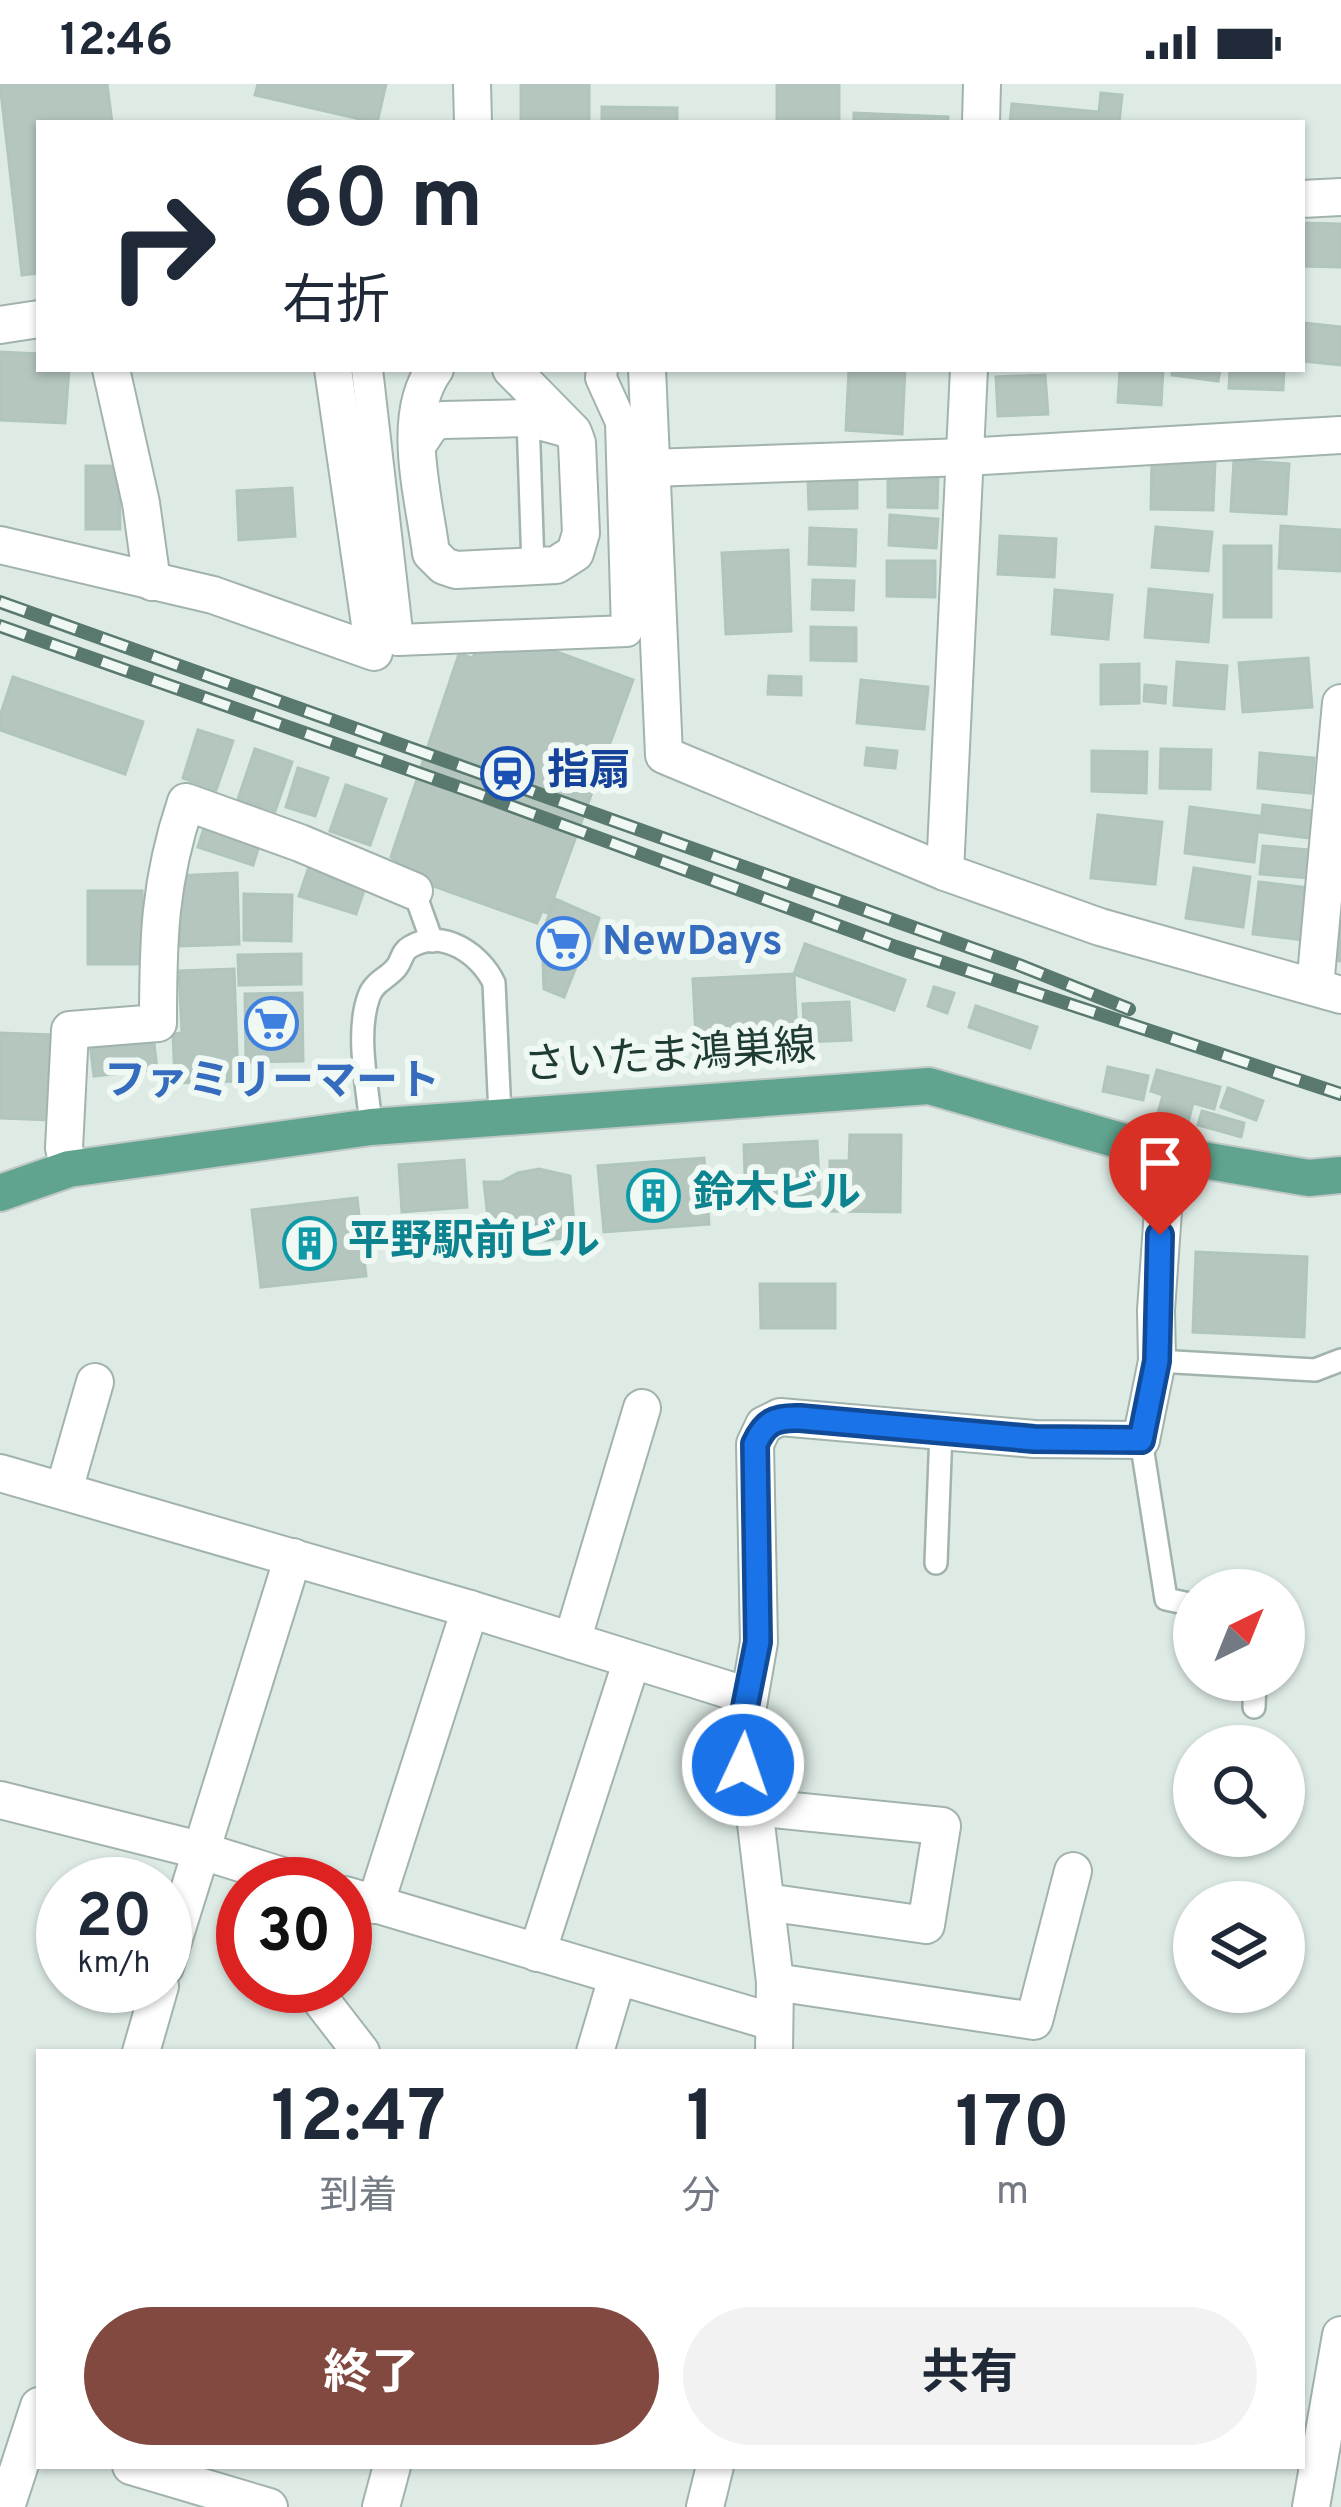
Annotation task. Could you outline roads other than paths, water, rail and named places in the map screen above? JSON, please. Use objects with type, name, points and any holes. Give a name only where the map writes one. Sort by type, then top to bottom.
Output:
[{"type":"main road","name":"さいたま鴻巣線","points":[[0,1193],[69,1168],[371,1127],[929,1086],[1167,1154],[1309,1178],[1341,1175]]},
{"type":"street","points":[[472,84],[473,120]]},
{"type":"street","points":[[980,120],[982,84]]},
{"type":"street","points":[[1305,200],[1341,197]]},
{"type":"street","points":[[0,325],[36,319]]},
{"type":"street","points":[[112,372],[141,503],[152,583]]},
{"type":"street","points":[[0,545],[213,595],[374,652],[333,372]]},
{"type":"street","points":[[367,372],[398,640],[627,631],[621,422],[598,372]]},
{"type":"street","points":[[433,372],[419,399],[418,444],[431,553],[436,561],[456,570],[567,560],[579,544],[573,432],[514,372]]},
{"type":"street","points":[[647,372],[664,755],[945,872],[1100,927],[1328,991],[1341,703]]},
{"type":"street","points":[[945,872],[969,372]]},
{"type":"street","points":[[418,444],[432,424],[442,419],[528,418],[573,432]]},
{"type":"street","points":[[651,468],[965,457],[1341,435]]},
{"type":"street","points":[[69,1168],[64,1148],[70,1030],[158,1023],[159,914],[186,802],[414,891]]},
{"type":"street","points":[[372,1904],[617,1978],[774,2037],[775,1982],[766,1902],[741,1746],[758,1642],[755,1444],[764,1425],[780,1417],[1034,1439],[1141,1440],[1157,1361],[1167,1154]]},
{"type":"street","points":[[64,1490],[95,1382]]},
{"type":"street","points":[[572,1641],[642,1408]]},
{"type":"street","points":[[0,1473],[470,1609],[748,1696]]},
{"type":"street","points":[[192,1874],[293,1557]]},
{"type":"street","points":[[372,1868],[470,1609]]},
{"type":"street","points":[[537,1954],[632,1660]]},
{"type":"street","points":[[0,1800],[221,1857]]},
{"type":"street","points":[[754,1807],[942,1826],[926,1925],[766,1902]]},
{"type":"street","points":[[775,1982],[1034,2021],[1073,1871]]},
{"type":"street","points":[[596,2049],[617,1978]]},
{"type":"street","points":[[142,2049],[152,2013]]},
{"type":"street","points":[[329,2013],[352,2047]]},
{"type":"street","points":[[1311,2507],[1341,2335]]},
{"type":"street","points":[[6,2507],[27,2426]]},
{"type":"street","points":[[141,2469],[268,2507]]},
{"type":"street","points":[[381,2507],[391,2469]]},
{"type":"street","points":[[705,2507],[714,2469]]},
{"type":"lane","points":[[528,418],[533,566]]},
{"type":"lane","points":[[414,891],[432,941]]},
{"type":"lane","points":[[371,1127],[365,1038],[370,994],[396,968],[404,952],[432,941],[470,951],[485,964],[494,983],[500,1115]]},
{"type":"lane","points":[[1157,1361],[1315,1370],[1341,1360]]},
{"type":"lane","points":[[937,1563],[941,1431]]},
{"type":"lane","points":[[1141,1440],[1166,1599],[1173,1600]]},
{"type":"lane","points":[[1254,1701],[1254,1707]]},
{"type":"railway","points":[[0,602],[1019,965],[1129,1009]]},
{"type":"railway","points":[[0,626],[896,947],[1341,1094]]},
{"type":"place","name":"指扇","points":[[508,773]]},
{"type":"place","name":"NewDays","points":[[563,943]]},
{"type":"place","name":"ファミリーマート","points":[[272,1024]]},
{"type":"place","name":"鈴木ビル","points":[[654,1195]]},
{"type":"place","name":"平野駅前ビル","points":[[309,1243]]}]
